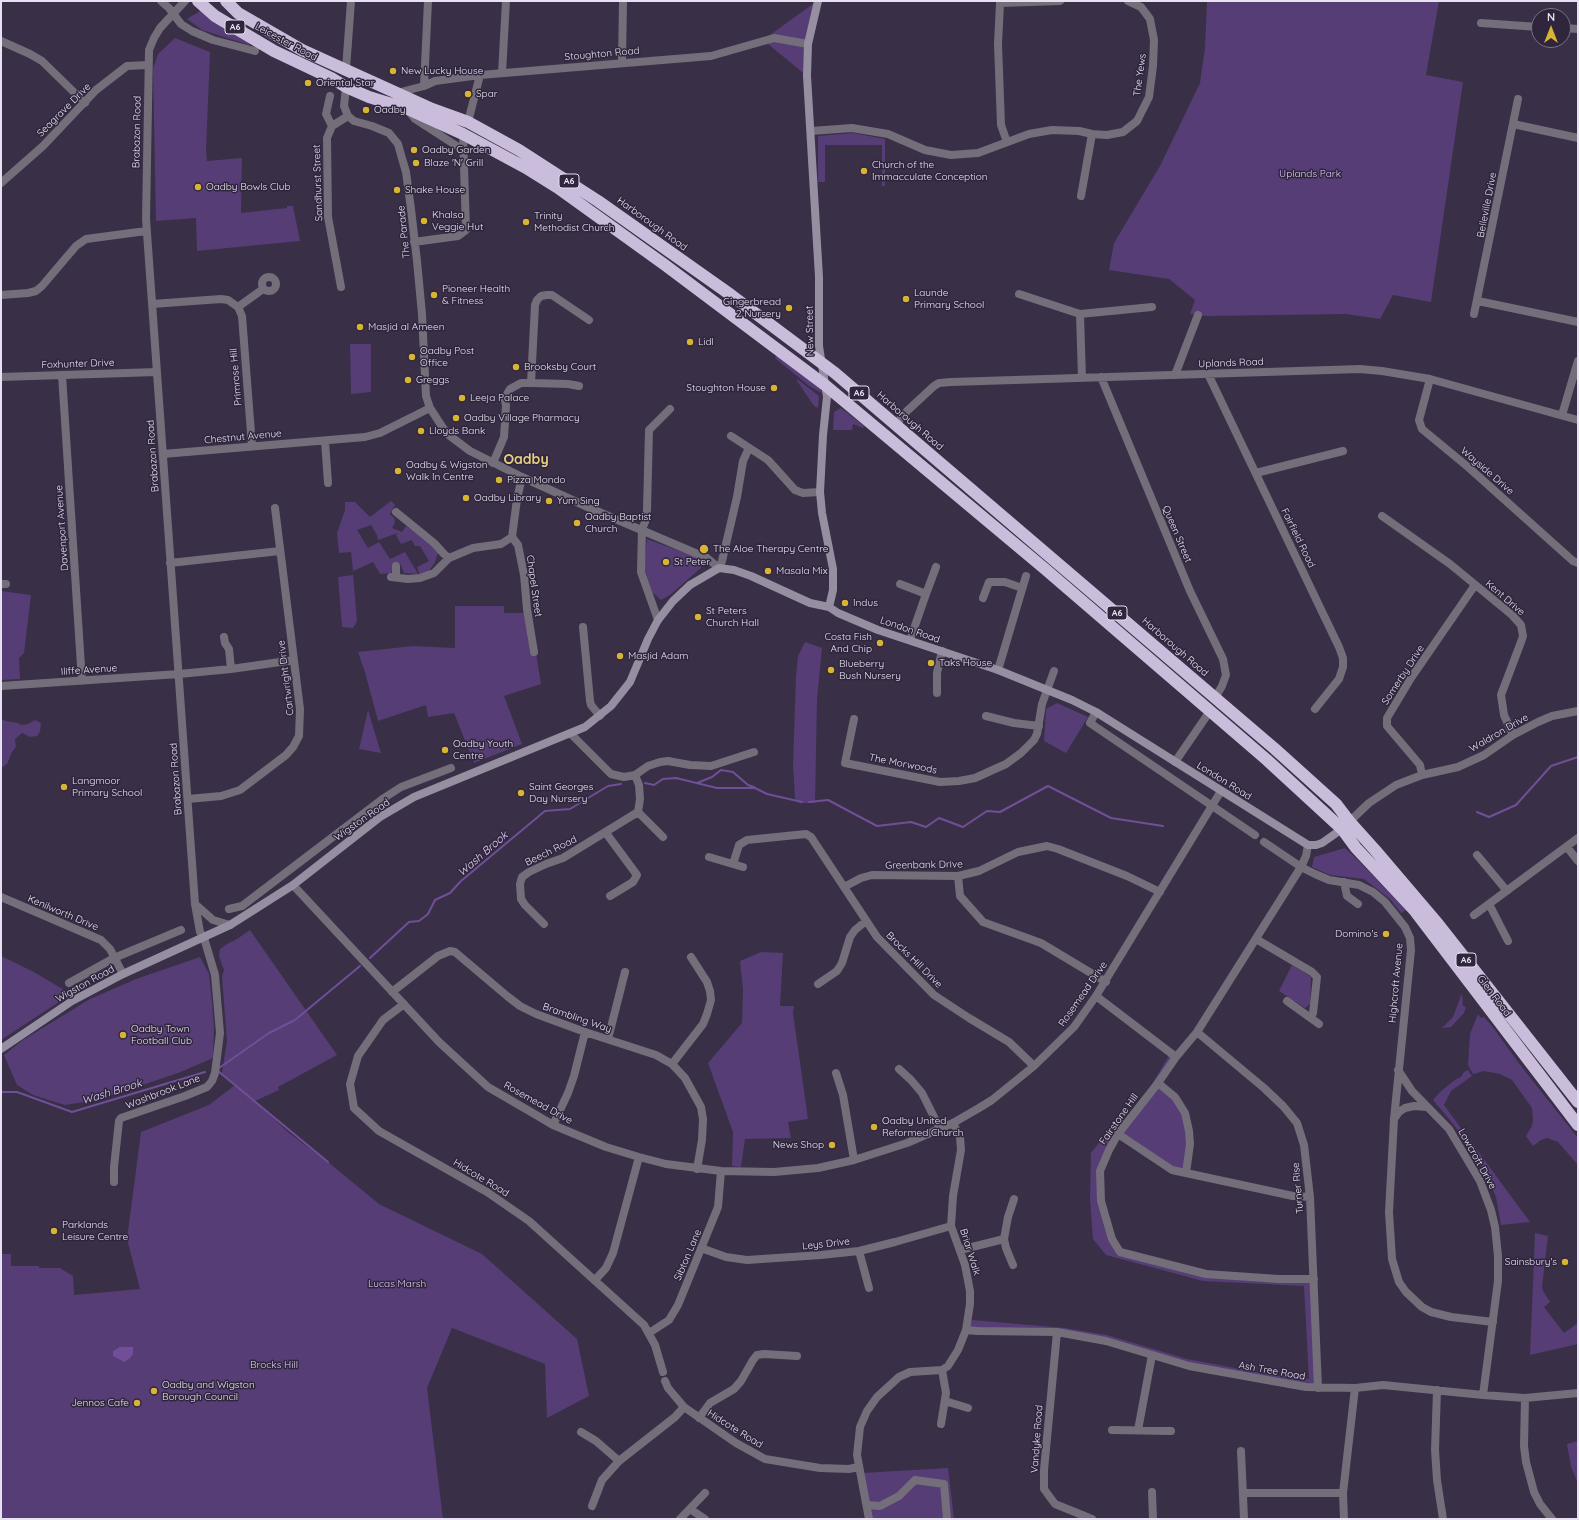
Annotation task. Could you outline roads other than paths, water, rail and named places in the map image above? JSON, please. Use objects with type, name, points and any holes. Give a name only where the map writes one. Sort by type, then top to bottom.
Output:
[{"type":"highway","name":"Leicester Road","points":[[198,1],[215,16],[274,51],[333,79],[346,87]]},
{"type":"highway","name":"A6","points":[[210,1],[274,51]]},
{"type":"highway","name":"Leicester Road","points":[[226,1],[238,13],[302,50],[346,69]]},
{"type":"highway","name":"A6","points":[[238,13],[259,33],[277,46],[330,68],[340,74],[346,87],[369,97],[408,109],[463,134],[526,168],[558,188],[665,265],[748,332],[823,374],[886,427],[961,499],[1267,760],[1346,825]]},
{"type":"highway","name":"A6","points":[[346,69],[352,81],[403,102],[408,109]]},
{"type":"highway","points":[[346,69],[346,87]]},
{"type":"highway","name":"Harborough Road","points":[[346,69],[397,93],[468,122],[519,150],[566,180],[731,295],[736,303],[823,374]]},
{"type":"highway","points":[[463,134],[468,122]]},
{"type":"highway","points":[[693,268],[709,286],[751,323],[752,326],[748,332]]},
{"type":"highway","name":"A6","points":[[886,427],[935,471],[960,495],[961,499]]},
{"type":"highway","name":"Harborough Road","points":[[886,427],[1277,750],[1336,804],[1346,825]]},
{"type":"highway","name":"Glen Road","points":[[1346,825],[1357,836],[1354,846],[1414,911],[1578,1125]]},
{"type":"highway","name":"Glen Road","points":[[1346,825],[1376,850],[1438,924],[1578,1102]]},
{"type":"main road","points":[[808,44],[818,1]]},
{"type":"main road","name":"New Street","points":[[808,44],[807,76],[819,277],[819,346],[827,397],[820,492],[822,513],[833,569],[833,590],[828,607]]},
{"type":"main road","name":"London Road","points":[[719,568],[734,570],[810,602],[828,607],[857,622],[998,670],[1048,690],[1096,712],[1308,845]]},
{"type":"main road","name":"Wigston Road","points":[[1,1049],[72,1001],[123,974],[230,925],[293,885],[380,817],[432,789],[571,734],[585,727],[600,716],[621,695],[630,682],[644,646],[658,620],[674,601],[690,585],[719,568]]},
{"type":"main road","points":[[1308,845],[1322,843],[1346,825]]},
{"type":"street","points":[[161,1],[181,24],[201,35],[227,44],[255,51]]},
{"type":"street","name":"Brabazon Road","points":[[173,13],[176,1]]},
{"type":"street","name":"Brabazon Road","points":[[185,1],[160,28],[149,50],[146,231],[195,904],[200,932],[204,938]]},
{"type":"street","points":[[346,69],[351,1]]},
{"type":"street","points":[[424,86],[428,1]]},
{"type":"street","points":[[502,73],[506,1]]},
{"type":"street","points":[[622,62],[623,1]]},
{"type":"street","points":[[1007,142],[1001,125],[998,44],[1000,3],[1060,1]]},
{"type":"street","name":"The Yews","points":[[810,131],[852,128],[888,134],[925,150],[951,155],[978,153],[1029,134],[1052,130],[1079,131],[1108,135],[1123,132],[1137,121],[1149,97],[1153,66],[1154,40],[1150,19],[1141,7],[1128,1]]},
{"type":"street","points":[[1481,24],[1531,26]]},
{"type":"street","name":"Stoughton Road","points":[[397,93],[424,86],[435,81],[480,74],[711,56],[774,38],[808,44]]},
{"type":"street","points":[[1,41],[42,61],[85,102]]},
{"type":"street","name":"Seagrave Drive","points":[[1,183],[43,146],[96,90],[128,66],[148,65]]},
{"type":"street","points":[[468,122],[480,74]]},
{"type":"street","points":[[330,96],[326,114],[332,126],[348,116],[344,106],[346,87]]},
{"type":"street","name":"Belleville Drive","points":[[1474,314],[1478,301],[1518,99]]},
{"type":"street","points":[[408,109],[415,119],[463,150]]},
{"type":"street","name":"The Parade","points":[[348,116],[354,121],[389,133],[398,144],[406,172],[422,314],[426,396],[430,408]]},
{"type":"street","points":[[1513,124],[1578,138]]},
{"type":"street","name":"Sandhurst Street","points":[[332,126],[326,138],[328,217],[342,287]]},
{"type":"street","points":[[414,242],[458,236],[466,230],[463,134]]},
{"type":"street","points":[[1081,196],[1092,134]]},
{"type":"street","points":[[1,296],[28,294],[36,291],[76,246],[86,239],[146,231]]},
{"type":"street","points":[[152,304],[221,299],[228,300],[238,307],[263,289]]},
{"type":"street","points":[[1019,294],[1080,314],[1152,307]]},
{"type":"street","points":[[531,383],[535,305],[537,300],[541,296],[552,296],[589,320]]},
{"type":"street","points":[[1478,301],[1578,322]]},
{"type":"street","name":"Primrose Hill","points":[[238,307],[242,316],[252,446]]},
{"type":"street","points":[[1080,314],[1082,378]]},
{"type":"street","points":[[1176,375],[1198,315]]},
{"type":"street","points":[[1562,416],[1578,361]]},
{"type":"street","name":"Uplands Road","points":[[886,427],[939,383],[1360,368],[1430,379],[1578,420]]},
{"type":"street","name":"Foxhunter Drive","points":[[1,377],[156,372]]},
{"type":"street","name":"Fairfield Road","points":[[1208,374],[1340,648],[1343,658],[1343,667],[1339,679],[1315,709]]},
{"type":"street","name":"Davenport Avenue","points":[[62,375],[82,681]]},
{"type":"street","name":"Queen Street","points":[[1102,377],[1190,591],[1223,659],[1226,675],[1215,698]]},
{"type":"street","name":"Wayside Drive","points":[[1430,379],[1419,420],[1422,429],[1578,563]]},
{"type":"street","points":[[493,462],[504,437],[506,413],[505,400],[507,394],[515,386],[521,383],[568,384],[579,386]]},
{"type":"street","points":[[430,408],[443,428],[456,442],[470,451],[592,509],[707,558],[719,568],[736,502],[743,461],[749,448]]},
{"type":"street","name":"Chestnut Avenue","points":[[162,454],[365,437],[380,433],[430,408]]},
{"type":"street","points":[[658,620],[641,572],[642,529],[647,510],[649,430],[670,409]]},
{"type":"street","points":[[731,436],[768,460],[795,490],[803,493],[820,492]]},
{"type":"street","points":[[326,441],[328,483]]},
{"type":"street","points":[[1256,473],[1343,451]]},
{"type":"street","points":[[396,566],[393,577],[420,578],[434,573],[449,558],[473,548],[501,544],[512,537],[517,499],[522,477]]},
{"type":"street","name":"Cartwright Drive","points":[[188,799],[221,796],[240,790],[286,755],[293,747],[299,736],[301,722],[275,508]]},
{"type":"street","points":[[396,512],[434,543],[449,558]]},
{"type":"street","name":"Kent Drive","points":[[1382,516],[1450,564],[1512,615],[1521,625],[1522,642],[1501,695],[1504,715],[1513,735]]},
{"type":"street","name":"Chapel Street","points":[[512,537],[518,545],[524,574],[527,609],[534,652]]},
{"type":"street","points":[[170,563],[280,551]]},
{"type":"street","points":[[910,640],[936,567]]},
{"type":"street","points":[[998,670],[1026,576]]},
{"type":"street","points":[[983,598],[989,582],[1005,582],[1022,588]]},
{"type":"street","points":[[900,584],[926,594]]},
{"type":"street","name":"Somerby Drive","points":[[1422,775],[1420,766],[1387,726],[1387,718],[1412,678],[1476,585]]},
{"type":"street","points":[[584,627],[590,701],[591,706],[600,716]]},
{"type":"street","points":[[224,637],[224,643],[229,649],[231,669]]},
{"type":"street","points":[[937,693],[937,674],[942,651]]},
{"type":"street","name":"Iliffe Avenue","points":[[1,686],[179,674],[231,669],[294,660]]},
{"type":"street","name":"The Morwoods","points":[[854,719],[845,764],[940,782],[975,778],[1006,764],[1034,740],[1039,726],[1042,704],[1054,671]]},
{"type":"street","points":[[1175,762],[1210,711]]},
{"type":"street","name":"Waldron Drive","points":[[1346,825],[1369,803],[1396,785],[1422,775],[1458,767],[1484,755],[1513,735],[1538,722],[1552,716],[1578,711]]},
{"type":"street","points":[[1096,712],[1090,723],[1255,835]]},
{"type":"street","points":[[986,716],[1039,726]]},
{"type":"street","points":[[571,734],[611,774],[624,777],[635,775],[648,766],[660,762],[668,761],[690,765],[711,766],[754,752]]},
{"type":"street","name":"Wigston Road","points":[[229,909],[242,906],[384,798],[402,787],[451,768]]},
{"type":"street","points":[[635,775],[640,789],[638,812],[663,837]]},
{"type":"street","points":[[426,778],[432,789]]},
{"type":"street","name":"Rosemead Drive","points":[[293,885],[439,1042],[488,1087],[553,1125],[606,1147],[639,1157],[697,1168],[721,1171],[774,1172],[818,1168],[854,1160],[906,1143],[953,1123],[992,1100],[1034,1066],[1074,1028],[1106,982],[1221,791]]},
{"type":"street","name":"Beech Road","points":[[544,924],[521,899],[520,884],[522,877],[546,864],[563,858],[638,812]]},
{"type":"street","points":[[606,833],[637,875],[633,882],[610,896]]},
{"type":"street","name":"Brocks Hill Drive","points":[[733,864],[739,845],[747,840],[806,834],[811,837],[877,937],[934,995],[1009,1042],[1034,1066]]},
{"type":"street","points":[[336,835],[344,844]]},
{"type":"street","points":[[1474,915],[1578,838]]},
{"type":"street","points":[[1264,842],[1301,866],[1329,880],[1344,882],[1346,896],[1358,904]]},
{"type":"street","name":"Fairstone Hill","points":[[1308,845],[1306,856],[1301,866],[1197,1032],[1118,1134],[1100,1170],[1101,1200],[1112,1239],[1120,1252],[1206,1274],[1279,1279],[1314,1279]]},
{"type":"street","name":"Greenbank Drive","points":[[844,887],[861,878],[872,875],[958,876],[979,871],[1018,852],[1047,846],[1127,876],[1160,892]]},
{"type":"street","points":[[1567,846],[1578,861]]},
{"type":"street","points":[[1477,855],[1507,891]]},
{"type":"street","points":[[709,857],[744,867]]},
{"type":"street","points":[[958,876],[960,896],[983,922],[1041,943],[1106,982]]},
{"type":"street","name":"Highcroft Avenue","points":[[1344,882],[1363,887],[1385,902],[1405,926],[1410,938],[1411,950],[1394,1119],[1389,1212],[1392,1258],[1395,1271],[1399,1282],[1413,1300],[1431,1312],[1450,1317],[1493,1322]]},
{"type":"street","name":"Kenilworth Drive","points":[[1,897],[97,938],[110,949],[123,974]]},
{"type":"street","points":[[195,904],[213,920],[230,925]]},
{"type":"street","points":[[1489,904],[1508,941]]},
{"type":"street","points":[[818,984],[837,971],[854,930],[866,921]]},
{"type":"street","name":"Wigston Road","points":[[69,983],[114,958],[181,930]]},
{"type":"street","name":"Washbrook Lane","points":[[114,1182],[114,1167],[119,1121],[121,1118],[207,1087],[212,1081],[215,1073],[220,1033],[217,987],[213,964],[204,938]]},
{"type":"street","points":[[1256,939],[1312,972],[1320,975],[1314,1013],[1311,1017]]},
{"type":"street","name":"Brambling Way","points":[[392,992],[438,956],[450,951],[460,955],[520,1006],[549,1020],[656,1055],[672,1064],[685,1078],[701,1107],[702,1135],[697,1168]]},
{"type":"street","points":[[672,1064],[703,1024],[711,1000],[707,982],[691,957]]},
{"type":"street","points":[[608,1039],[625,972]]},
{"type":"street","points":[[1096,996],[1176,1058]]},
{"type":"street","points":[[1287,1002],[1311,1017],[1319,1024]]},
{"type":"street","name":"Hidcote Road","points":[[404,1004],[383,1020],[358,1056],[350,1084],[354,1108],[379,1131],[487,1192],[529,1221],[638,1319],[649,1333],[663,1372]]},
{"type":"street","points":[[553,1125],[574,1076],[585,1032]]},
{"type":"street","name":"Turner Rise","points":[[1197,1032],[1264,1088],[1283,1106],[1297,1124],[1304,1145],[1310,1197],[1318,1388]]},
{"type":"street","points":[[899,1069],[922,1093],[940,1129]]},
{"type":"street","name":"Lowcroft Drive","points":[[1398,1070],[1412,1091],[1449,1129],[1480,1181],[1487,1197],[1495,1227],[1498,1256],[1498,1281],[1483,1395]]},
{"type":"street","points":[[836,1073],[843,1095],[854,1160]]},
{"type":"street","points":[[1158,1082],[1175,1097],[1185,1113],[1190,1144],[1186,1172]]},
{"type":"street","points":[[1394,1119],[1399,1112],[1405,1108],[1414,1106],[1427,1107]]},
{"type":"street","name":"Briar Walk","points":[[942,1370],[953,1360],[966,1330],[970,1291],[960,1250],[951,1226],[953,1196],[961,1150],[960,1137],[953,1123]]},
{"type":"street","points":[[1118,1134],[1172,1170],[1293,1196],[1310,1197]]},
{"type":"street","points":[[595,1280],[606,1268],[613,1253],[639,1157]]},
{"type":"street","name":"Sibton Lane","points":[[649,1333],[665,1323],[674,1313],[718,1207],[721,1171]]},
{"type":"street","points":[[1013,1265],[1004,1239],[1008,1217],[1014,1199]]},
{"type":"street","name":"Leys Drive","points":[[701,1248],[737,1259],[758,1260],[822,1255],[859,1250],[895,1242],[951,1226]]},
{"type":"street","points":[[960,1250],[1004,1239]]},
{"type":"street","points":[[859,1250],[869,1288]]},
{"type":"street","name":"Ash Tree Road","points":[[966,1330],[978,1332],[1056,1332],[1106,1341],[1189,1366],[1318,1388],[1355,1388],[1383,1385],[1525,1398],[1578,1393]]},
{"type":"street","name":"Vandyke Road","points":[[1056,1332],[1044,1470],[1044,1489],[1055,1504],[1092,1519]]},
{"type":"street","points":[[699,1418],[710,1403],[734,1389],[757,1356],[764,1354],[797,1356]]},
{"type":"street","points":[[1138,1430],[1152,1355]]},
{"type":"street","points":[[869,1519],[858,1467],[858,1444],[860,1427],[867,1411],[877,1397],[894,1381],[910,1372],[942,1370],[945,1386],[945,1401],[941,1424]]},
{"type":"street","name":"Hidcote Road","points":[[665,1381],[668,1388],[684,1407],[736,1443],[765,1458],[777,1462],[820,1468],[849,1469],[858,1467]]},
{"type":"street","points":[[1344,1519],[1343,1492],[1355,1388]]},
{"type":"street","points":[[1437,1390],[1435,1450],[1437,1480],[1443,1519]]},
{"type":"street","points":[[1525,1398],[1524,1446],[1526,1462],[1534,1492],[1540,1504],[1552,1519]]},
{"type":"street","points":[[945,1401],[968,1408]]},
{"type":"street","points":[[592,1506],[602,1480],[619,1461],[675,1417],[684,1407]]},
{"type":"street","points":[[1112,1430],[1171,1431]]},
{"type":"street","points":[[581,1432],[596,1441],[619,1461]]},
{"type":"street","points":[[1241,1451],[1244,1519]]},
{"type":"street","points":[[867,1505],[880,1506],[899,1496],[915,1480],[944,1484],[948,1519]]},
{"type":"street","points":[[1152,1492],[1153,1519]]},
{"type":"street","points":[[1243,1493],[1343,1492]]},
{"type":"street","points":[[680,1519],[705,1493]]},
{"type":"street","points":[[690,1509],[705,1519]]},
{"type":"waterway","name":"Wash Brook","points":[[1477,812],[1489,817],[1516,805],[1551,766],[1578,757]]},
{"type":"waterway","points":[[697,783],[712,777],[721,770],[733,772],[748,785],[754,787]]},
{"type":"waterway","name":"Wash Brook","points":[[645,783],[654,785],[663,779],[676,778],[717,788],[755,788],[767,794],[802,802]]},
{"type":"waterway","name":"Wash Brook","points":[[370,958],[409,922],[419,921],[428,914],[435,900],[450,893],[461,881],[545,811],[570,809],[608,786],[621,784]]},
{"type":"waterway","points":[[809,802],[828,800],[877,826],[911,822],[926,827],[939,818],[963,827],[987,811],[1000,812],[1048,786],[1111,818],[1163,826]]},
{"type":"waterway","points":[[219,1068],[269,1033],[295,1020],[360,966]]},
{"type":"waterway","name":"Wash Brook","points":[[218,1071],[328,1162]]},
{"type":"waterway","name":"Wash Brook","points":[[1,1092],[17,1092],[72,1112],[205,1072]]},
{"type":"place","name":"New Lucky House","points":[[393,71]]},
{"type":"place","name":"Oriental Star","points":[[308,83]]},
{"type":"place","name":"Spar","points":[[468,94]]},
{"type":"place","name":"Oadby","points":[[366,110]]},
{"type":"place","name":"Oadby Garden","points":[[414,150]]},
{"type":"place","name":"Blaze 'N' Grill","points":[[416,163]]},
{"type":"place","name":"Church of the Immacculate Conception","points":[[864,171]]},
{"type":"place","name":"Oadby Bowls Club","points":[[198,187]]},
{"type":"place","name":"Shake House","points":[[397,190]]},
{"type":"place","name":"Khalsa Veggie Hut","points":[[424,221]]},
{"type":"place","name":"Trinity Methodist Church","points":[[526,222]]},
{"type":"place","name":"Pioneer Health & Fitness","points":[[434,295]]},
{"type":"place","name":"Launde Primary School","points":[[906,299]]},
{"type":"place","name":"Gingerbread 2 Nursery","points":[[789,308]]},
{"type":"place","name":"Masjid al Ameen","points":[[360,327]]},
{"type":"place","name":"Lidl","points":[[690,342]]},
{"type":"place","name":"Oadby Post Office","points":[[412,357]]},
{"type":"place","name":"Brooksby Court","points":[[516,367]]},
{"type":"place","name":"Greggs","points":[[408,380]]},
{"type":"place","name":"Stoughton House","points":[[774,388]]},
{"type":"place","name":"Leeja Palace","points":[[462,398]]},
{"type":"place","name":"Oadby Village Pharmacy","points":[[456,418]]},
{"type":"place","name":"Lloyds Bank","points":[[421,431]]},
{"type":"place","name":"Oadby & Wigston Walk In Centre","points":[[398,471]]},
{"type":"place","name":"Pizza Mondo","points":[[499,480]]},
{"type":"place","name":"Oadby Library","points":[[466,498]]},
{"type":"place","name":"Yum Sing","points":[[549,501]]},
{"type":"place","name":"Oadby Baptist Church","points":[[577,523]]},
{"type":"place","name":"The Aloe Therapy Centre","points":[[704,549]]},
{"type":"place","name":"St Peter","points":[[666,562]]},
{"type":"place","name":"Masala Mix","points":[[768,571]]},
{"type":"place","name":"Indus","points":[[845,603]]},
{"type":"place","name":"St Peters Church Hall","points":[[698,617]]},
{"type":"place","name":"Costa Fish And Chip","points":[[880,643]]},
{"type":"place","name":"Masjid Adam","points":[[620,656]]},
{"type":"place","name":"Taks House","points":[[931,663]]},
{"type":"place","name":"Blueberry Bush Nursery","points":[[831,670]]},
{"type":"place","name":"Oadby Youth Centre","points":[[445,750]]},
{"type":"place","name":"Langmoor Primary School","points":[[64,787]]},
{"type":"place","name":"Saint Georges Day Nursery","points":[[521,793]]},
{"type":"place","name":"Domino's","points":[[1386,934]]},
{"type":"place","name":"Oadby Town Football Club","points":[[123,1035]]},
{"type":"place","name":"Oadby United Reformed Church","points":[[874,1127]]},
{"type":"place","name":"News Shop","points":[[832,1145]]},
{"type":"place","name":"Parklands Leisure Centre","points":[[54,1231]]},
{"type":"place","name":"Sainsbury's","points":[[1565,1262]]},
{"type":"place","name":"Oadby and Wigston Borough Council","points":[[154,1391]]},
{"type":"place","name":"Jennos Cafe","points":[[137,1403]]},
{"type":"district","name":"Oadby","points":[[526,460]]},
{"type":"park label","name":"Uplands Park","points":[[1310,174]]},
{"type":"park label","name":"Lucas Marsh","points":[[397,1284]]},
{"type":"park label","name":"Brocks Hill","points":[[274,1365]]}]
